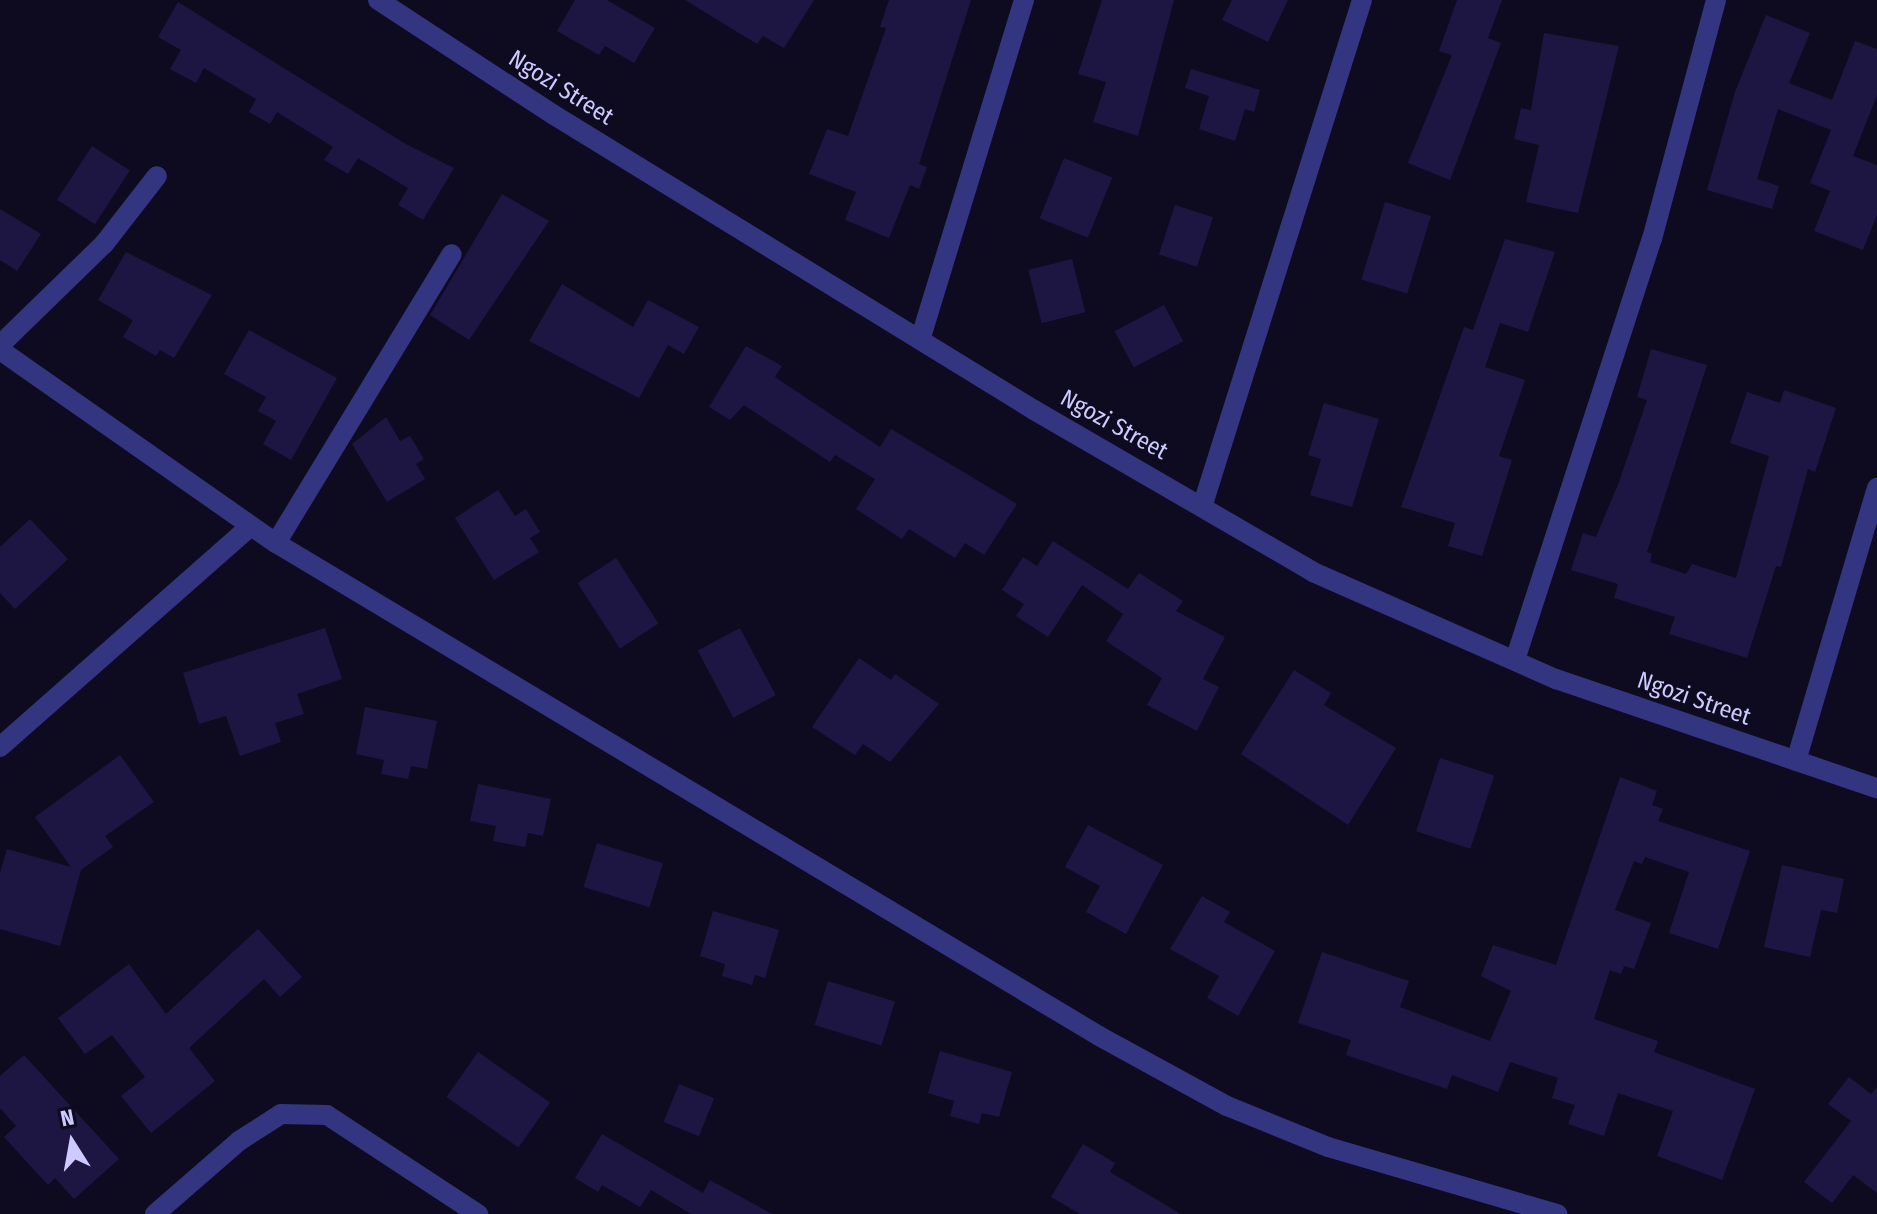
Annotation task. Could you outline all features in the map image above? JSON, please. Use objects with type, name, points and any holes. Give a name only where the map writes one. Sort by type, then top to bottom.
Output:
[{"type":"street","name":"Ngozi Street","points":[[378,0],[554,115],[921,337],[1034,410],[1203,504],[1313,572],[1556,679],[1877,788]]},
{"type":"street","points":[[921,337],[1024,0]]},
{"type":"street","points":[[1203,504],[1362,0]]},
{"type":"street","points":[[1515,660],[1652,239],[1716,0]]},
{"type":"street","points":[[157,176],[104,244],[0,347],[276,543],[1099,1036],[1227,1106],[1328,1147],[1557,1214]]},
{"type":"street","points":[[276,543],[452,254]]},
{"type":"street","points":[[1796,761],[1877,488]]},
{"type":"street","points":[[0,747],[251,526]]},
{"type":"street","points":[[155,1214],[239,1141],[281,1114],[327,1115],[478,1214]]},
{"type":"building","points":[[575,0],[607,0],[655,28],[634,63],[605,46],[599,55],[557,31]]},
{"type":"building","points":[[685,0],[814,0],[784,48],[763,36],[757,44]]},
{"type":"building","points":[[889,0],[971,0],[919,164],[927,167],[919,189],[910,185],[889,238],[845,220],[856,192],[809,174],[827,129],[848,136],[886,28],[880,27]]},
{"type":"building","points":[[1102,0],[1174,0],[1138,136],[1093,122],[1106,82],[1078,74]]},
{"type":"building","points":[[1232,0],[1288,0],[1268,42],[1222,20]]},
{"type":"building","points":[[1457,0],[1502,0],[1488,38],[1501,43],[1450,180],[1408,163],[1452,55],[1439,51]]},
{"type":"building","points":[[178,2],[404,143],[454,168],[423,220],[398,205],[408,188],[358,158],[348,174],[324,160],[333,147],[277,112],[270,124],[249,112],[256,99],[204,68],[196,83],[170,69],[181,50],[158,37]]},
{"type":"building","points":[[1766,15],[1810,33],[1789,83],[1832,100],[1855,41],[1877,49],[1877,95],[1853,156],[1877,165],[1877,215],[1863,250],[1814,231],[1830,191],[1810,183],[1831,130],[1778,109],[1757,179],[1779,186],[1772,209],[1707,190],[1735,92]]},
{"type":"building","points":[[1544,33],[1619,46],[1578,213],[1526,202],[1539,145],[1514,139],[1521,108],[1531,110]]},
{"type":"building","points":[[1191,69],[1260,90],[1254,112],[1245,109],[1235,141],[1199,129],[1209,96],[1185,88]]},
{"type":"building","points":[[92,146],[130,171],[95,224],[57,200]]},
{"type":"building","points":[[1064,158],[1112,177],[1088,238],[1040,218]]},
{"type":"building","points":[[502,194],[549,221],[469,340],[430,315]]},
{"type":"building","points":[[1385,202],[1431,216],[1407,293],[1361,279]]},
{"type":"building","points":[[1175,205],[1213,217],[1197,267],[1159,254]]},
{"type":"building","points":[[0,209],[41,234],[17,271],[0,260]]},
{"type":"building","points":[[1505,239],[1555,252],[1528,332],[1500,323],[1485,367],[1525,380],[1499,456],[1512,460],[1482,556],[1448,546],[1455,523],[1401,507],[1464,327],[1473,330]]},
{"type":"building","points":[[126,252],[212,295],[174,358],[160,350],[156,356],[123,337],[133,320],[98,300]]},
{"type":"building","points":[[1072,259],[1085,312],[1042,323],[1028,270]]},
{"type":"building","points":[[562,284],[633,327],[648,300],[699,327],[684,354],[668,345],[639,398],[529,341]]},
{"type":"building","points":[[1164,305],[1183,341],[1134,367],[1115,331]]},
{"type":"building","points":[[249,330],[337,378],[291,460],[263,444],[276,421],[258,411],[266,397],[224,374]]},
{"type":"building","points":[[746,346],[782,366],[775,377],[880,447],[891,429],[1017,504],[984,555],[965,543],[955,558],[909,529],[902,539],[856,509],[875,479],[835,455],[830,462],[744,405],[730,420],[709,407]]},
{"type":"building","points":[[1651,349],[1707,365],[1647,552],[1652,554],[1650,562],[1686,574],[1692,564],[1736,578],[1769,456],[1730,443],[1747,392],[1780,403],[1784,390],[1836,408],[1815,472],[1808,469],[1781,567],[1776,566],[1747,658],[1669,634],[1675,617],[1614,598],[1618,584],[1571,570],[1583,533],[1596,537],[1619,482],[1647,400],[1637,397]]},
{"type":"building","points":[[1324,403],[1379,419],[1352,507],[1310,495],[1321,459],[1308,455]]},
{"type":"building","points":[[386,417],[400,441],[410,436],[424,459],[416,464],[425,479],[387,502],[352,444]]},
{"type":"building","points":[[498,490],[515,516],[526,509],[540,532],[530,538],[539,552],[494,580],[455,518]]},
{"type":"building","points":[[30,519],[68,559],[15,609],[0,593],[0,547]]},
{"type":"building","points":[[1053,541],[1128,589],[1139,573],[1183,601],[1176,611],[1225,637],[1203,679],[1219,687],[1197,731],[1147,705],[1162,678],[1106,641],[1123,614],[1082,585],[1048,637],[1016,616],[1024,604],[1002,590],[1023,557],[1037,566]]},
{"type":"building","points":[[616,558],[658,623],[620,648],[577,583]]},
{"type":"building","points":[[325,628],[342,679],[297,694],[304,714],[275,723],[281,742],[240,756],[226,716],[199,724],[183,673]]},
{"type":"building","points":[[740,628],[776,695],[733,718],[698,651]]},
{"type":"building","points":[[859,658],[891,680],[895,674],[939,704],[890,762],[863,744],[855,755],[812,727]]},
{"type":"building","points":[[1294,670],[1331,693],[1324,705],[1396,748],[1348,825],[1241,754]]},
{"type":"building","points":[[365,707],[437,721],[427,769],[411,766],[408,779],[381,774],[384,760],[356,754]]},
{"type":"building","points":[[120,755],[154,802],[105,836],[113,847],[81,870],[60,946],[0,929],[0,873],[7,849],[71,867],[35,817]]},
{"type":"building","points":[[1440,758],[1494,776],[1470,849],[1416,831]]},
{"type":"building","points":[[1620,777],[1657,791],[1652,805],[1663,809],[1658,821],[1750,851],[1718,949],[1669,933],[1689,872],[1645,857],[1642,864],[1634,861],[1615,910],[1651,923],[1634,969],[1624,966],[1621,974],[1610,970],[1594,1019],[1658,1041],[1654,1052],[1755,1089],[1722,1180],[1657,1156],[1673,1111],[1618,1093],[1604,1136],[1568,1124],[1575,1105],[1552,1098],[1558,1078],[1510,1062],[1498,1092],[1452,1075],[1447,1089],[1346,1055],[1351,1040],[1298,1023],[1322,952],[1409,981],[1400,1007],[1490,1041],[1511,991],[1481,976],[1493,945],[1556,965]]},
{"type":"building","points":[[478,784],[551,799],[543,836],[528,833],[525,847],[493,841],[496,826],[470,821]]},
{"type":"building","points":[[1088,825],[1163,865],[1126,934],[1086,912],[1100,886],[1065,867]]},
{"type":"building","points":[[597,843],[663,863],[650,907],[584,887]]},
{"type":"building","points":[[1782,865],[1844,879],[1837,913],[1821,910],[1810,957],[1764,947]]},
{"type":"building","points":[[1202,896],[1230,912],[1224,922],[1275,951],[1238,1016],[1207,998],[1219,976],[1170,949]]},
{"type":"building","points":[[713,911],[779,930],[765,978],[755,975],[752,985],[722,976],[725,964],[700,956]]},
{"type":"building","points":[[258,929],[302,977],[280,997],[264,979],[189,1048],[215,1081],[151,1133],[121,1096],[145,1077],[112,1035],[85,1054],[58,1018],[129,964],[166,1014]]},
{"type":"building","points":[[828,981],[895,1001],[881,1045],[815,1025]]},
{"type":"building","points":[[940,1051],[1012,1072],[999,1117],[982,1113],[979,1124],[950,1116],[954,1101],[928,1093]]},
{"type":"building","points":[[478,1052],[550,1102],[519,1148],[446,1097]]},
{"type":"building","points":[[24,1055],[119,1159],[74,1199],[55,1178],[48,1185],[4,1137],[16,1126],[0,1108],[0,1076]]},
{"type":"building","points":[[1849,1077],[1871,1094],[1877,1087],[1877,1193],[1853,1175],[1832,1203],[1804,1182],[1851,1121],[1828,1104]]},
{"type":"building","points":[[679,1084],[714,1098],[699,1136],[664,1122]]},
{"type":"building","points":[[602,1134],[703,1193],[710,1180],[772,1214],[691,1214],[651,1190],[640,1207],[602,1185],[598,1192],[575,1178]]},
{"type":"building","points":[[1083,1144],[1115,1163],[1110,1172],[1181,1214],[1080,1214],[1051,1197]]}]
